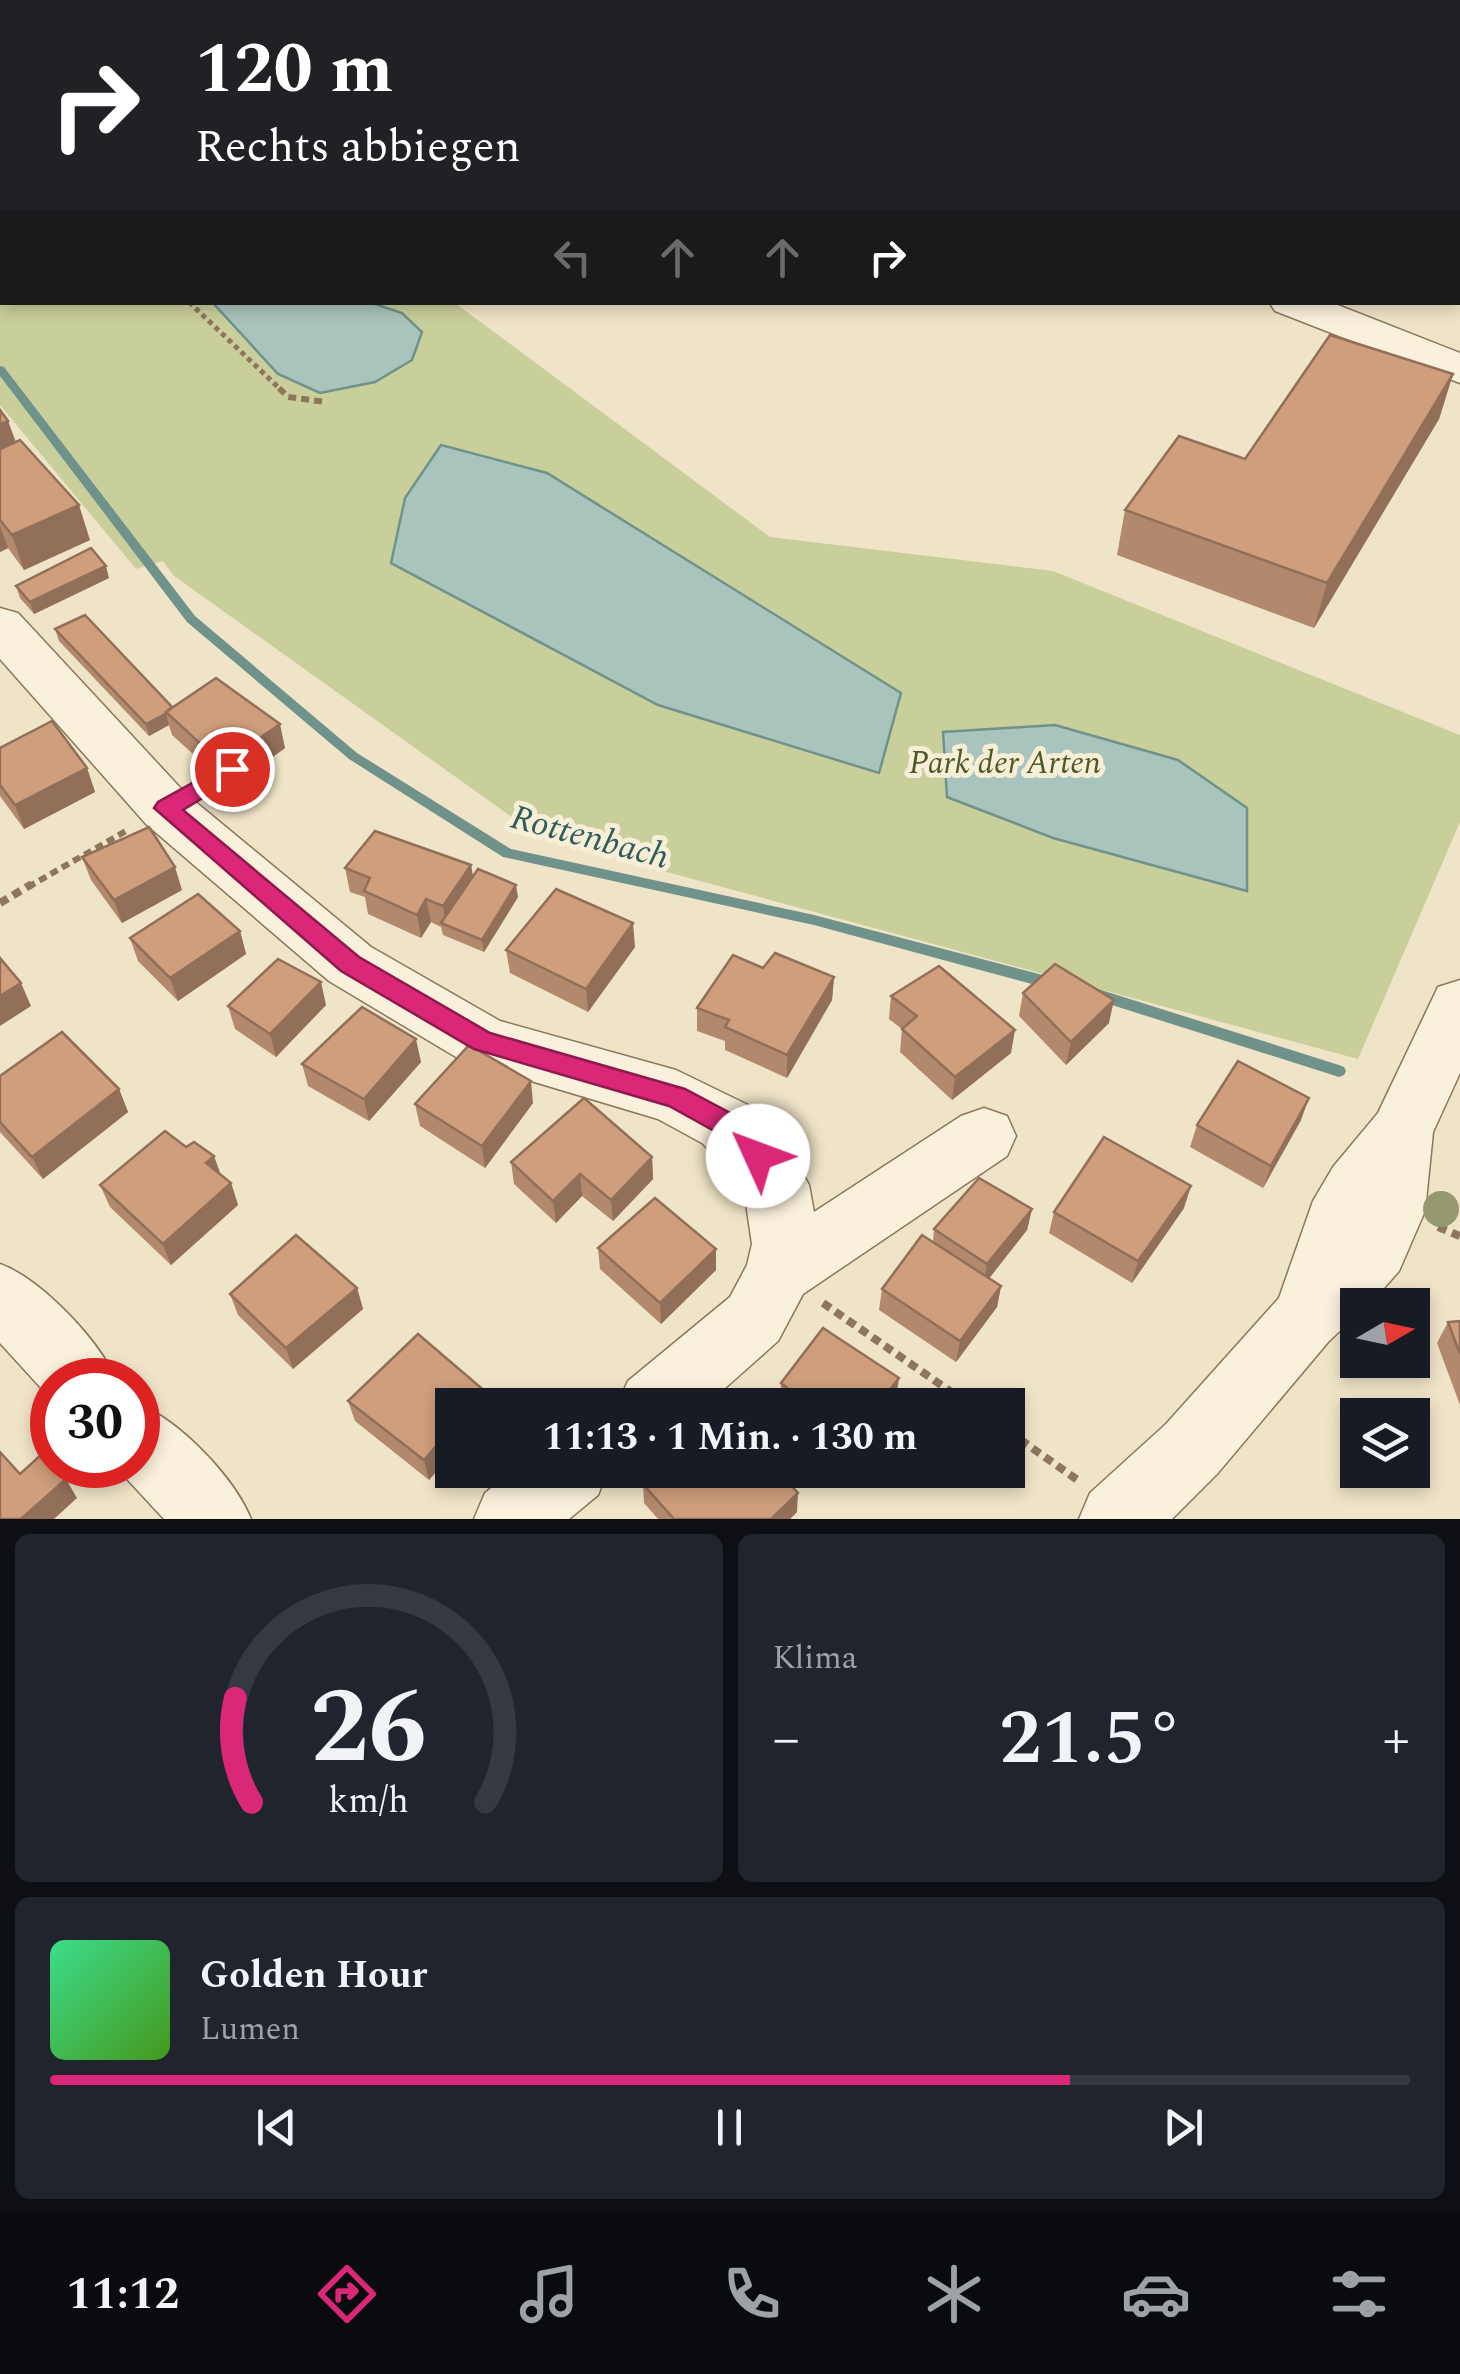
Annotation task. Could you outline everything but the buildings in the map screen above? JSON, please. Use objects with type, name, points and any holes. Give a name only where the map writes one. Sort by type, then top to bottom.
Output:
[{"type":"street","points":[[1298,305],[1460,369]]},
{"type":"street","points":[[0,626],[191,794],[350,964],[483,1042],[676,1097],[725,1124],[758,1156],[776,1185],[786,1244],[780,1272],[754,1319],[673,1388]]},
{"type":"street","points":[[1100,1502],[1142,1498],[1238,1400],[1308,1315],[1356,1276],[1381,1241],[1394,1211],[1401,1132],[1460,1005]]},
{"type":"street","points":[[780,1272],[984,1136]]},
{"type":"street","points":[[0,1295],[60,1358]]},
{"type":"street","points":[[160,1462],[214,1519]]},
{"type":"street","points":[[511,1519],[550,1488]]},
{"type":"path","points":[[191,305],[288,398],[326,402]]},
{"type":"path","points":[[0,904],[191,794]]},
{"type":"path","points":[[780,1272],[946,1388]]},
{"type":"path","points":[[1025,1444],[1100,1502]]},
{"type":"green space","name":"Park der Arten","points":[[0,305],[458,305],[770,537],[1053,571],[1460,735],[1460,822],[1358,1059],[541,838],[174,576],[163,561],[136,569],[0,405]]},
{"type":"water","points":[[215,305],[378,305],[402,313],[422,332],[412,360],[375,382],[320,393],[278,374]]},
{"type":"water","points":[[441,445],[547,473],[901,693],[879,773],[658,705],[391,563],[405,498]]},
{"type":"water","points":[[1055,725],[1178,760],[1247,808],[1247,891],[1053,838],[947,797],[943,732]]},
{"type":"waterway","name":"Rottenbach","points":[[0,369],[191,619],[353,756],[508,853],[814,920],[1054,984]]},
{"type":"waterway","name":"Rottenbach","points":[[1098,995],[1339,1071]]},
{"type":"route","points":[[232,769],[166,808],[350,964],[483,1042],[676,1097],[725,1124],[758,1156]]}]
